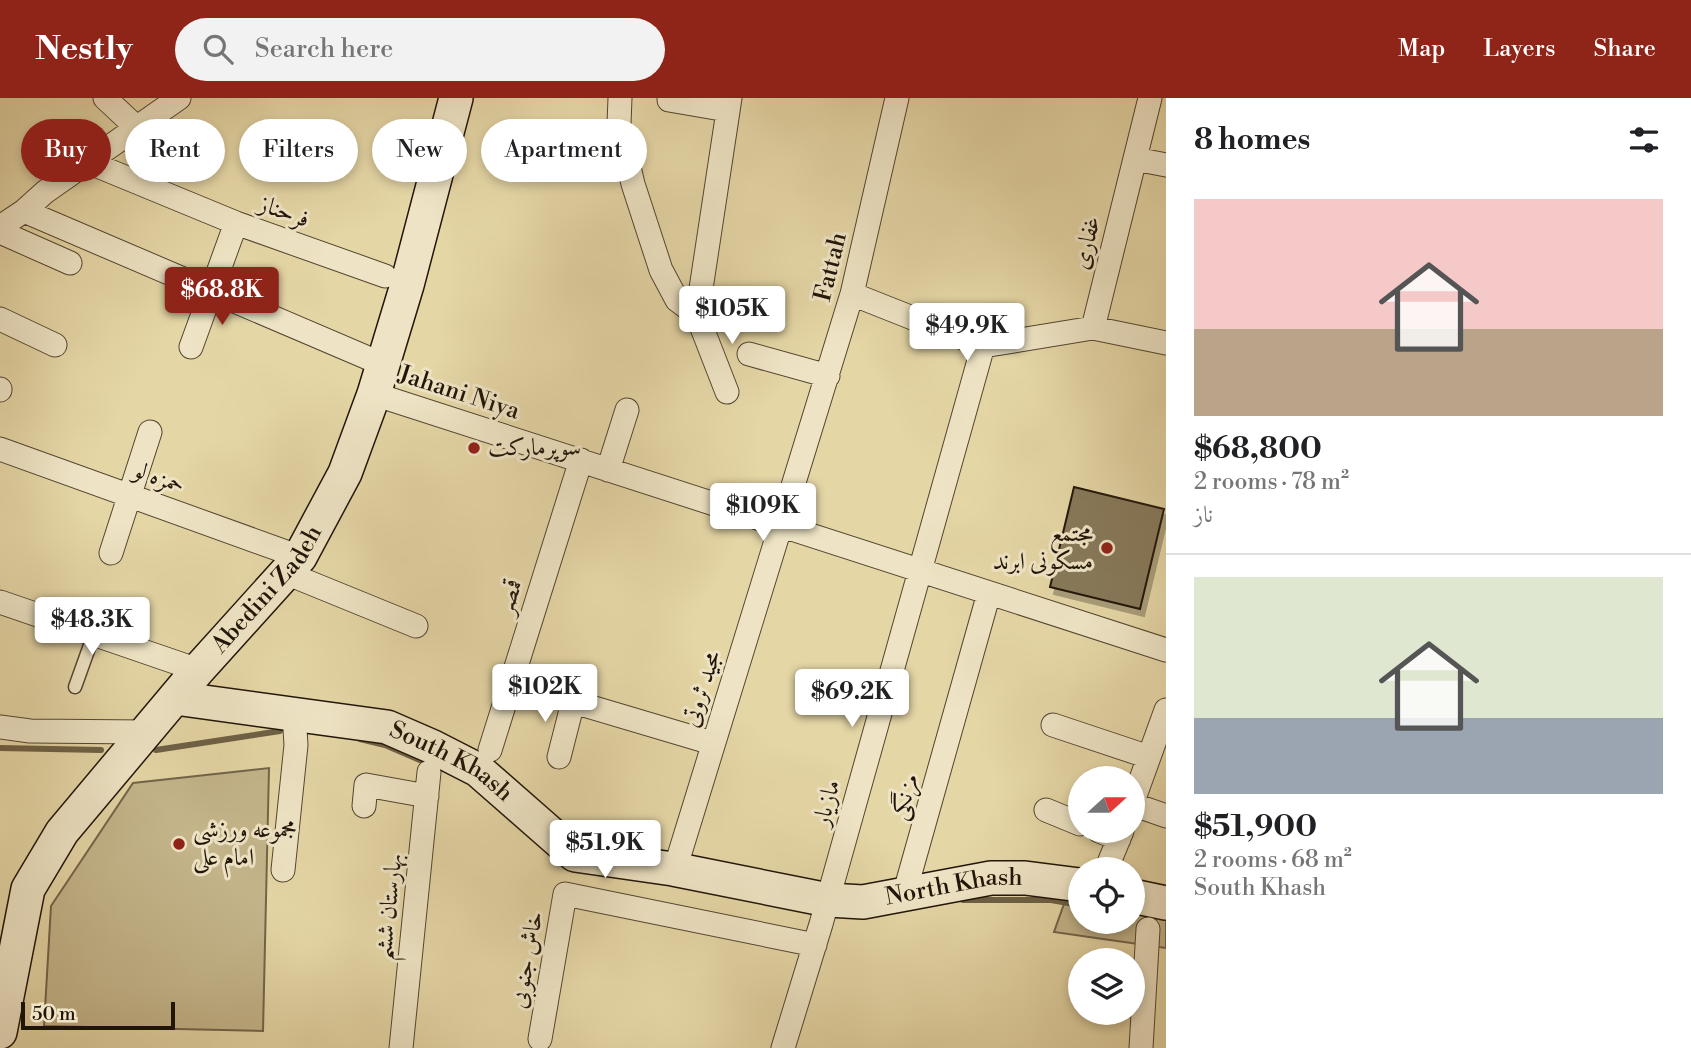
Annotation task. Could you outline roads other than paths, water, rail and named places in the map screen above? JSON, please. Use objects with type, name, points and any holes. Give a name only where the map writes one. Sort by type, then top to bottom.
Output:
[{"type":"street","points":[[105,98],[127,119]]},
{"type":"street","points":[[150,119],[179,98]]},
{"type":"street","name":"Abedini Zadeh","points":[[0,1032],[28,889],[62,832],[198,670],[293,565],[345,472],[407,285],[456,98]]},
{"type":"street","points":[[621,98],[619,124],[633,184],[660,270],[677,300],[697,315]]},
{"type":"street","name":"Fattah","points":[[782,526],[852,294],[897,98]]},
{"type":"street","name":"غفاری","points":[[1093,328],[1150,98]]},
{"type":"street","points":[[669,100],[728,104],[697,315],[727,392]]},
{"type":"street","points":[[1135,159],[1166,165]]},
{"type":"street","name":"فرحناز","points":[[111,171],[236,223],[384,276]]},
{"type":"street","points":[[60,182],[0,230],[70,263]]},
{"type":"street","name":"Jahani Niya","points":[[24,211],[212,291],[378,379],[581,460],[989,593],[1165,645]]},
{"type":"street","points":[[191,348],[236,223]]},
{"type":"street","points":[[852,294],[983,346],[1093,328],[1166,343]]},
{"type":"street","points":[[0,319],[55,345]]},
{"type":"street","name":"مازیار","points":[[783,1048],[828,900],[983,346]]},
{"type":"street","points":[[749,354],[828,376]]},
{"type":"street","points":[[608,470],[627,410]]},
{"type":"street","points":[[111,553],[150,432]]},
{"type":"street","name":"حمزه لو","points":[[0,449],[130,496],[293,565],[415,626]]},
{"type":"street","name":"قمصر","points":[[490,750],[581,460]]},
{"type":"street","name":"مجید ثروتی","points":[[675,869],[712,743],[782,526]]},
{"type":"street","name":"مزنگی","points":[[904,895],[989,593]]},
{"type":"street","points":[[1,604],[198,670]]},
{"type":"street","points":[[510,683],[712,743]]},
{"type":"street","name":"South Khash","points":[[175,698],[387,727],[478,770],[575,855],[675,869],[828,900]]},
{"type":"street","points":[[559,757],[573,702]]},
{"type":"street","points":[[283,870],[296,745],[294,714]]},
{"type":"street","points":[[1145,768],[1164,721]]},
{"type":"street","points":[[1053,725],[1149,757]]},
{"type":"street","points":[[0,727],[30,731],[146,732]]},
{"type":"street","name":"بهارستان ششم","points":[[401,1048],[429,772]]},
{"type":"street","points":[[364,806],[366,785],[427,796]]},
{"type":"street","points":[[1145,809],[1166,816]]},
{"type":"street","points":[[1046,810],[1068,819]]},
{"type":"street","name":"North Khash","points":[[828,900],[863,902],[991,878],[1025,878],[1068,883]]},
{"type":"street","name":"خاش جنوبی","points":[[540,1039],[565,894],[814,945]]},
{"type":"street","points":[[1141,1048],[1157,916]]},
{"type":"lane","points":[[75,687],[94,634]]},
{"type":"waterway","points":[[156,750],[280,731]]},
{"type":"waterway","points":[[360,739],[385,745],[429,764]]},
{"type":"waterway","points":[[0,748],[101,750]]},
{"type":"waterway","points":[[963,900],[1051,900],[1068,903]]},
{"type":"place","name":"سوپرمارکت","points":[[474,448]]},
{"type":"place","name":"مجتمع مسکونی ابرند","points":[[1107,548]]},
{"type":"place","name":"مجموعه ورزشی امام علی","points":[[179,844]]}]
